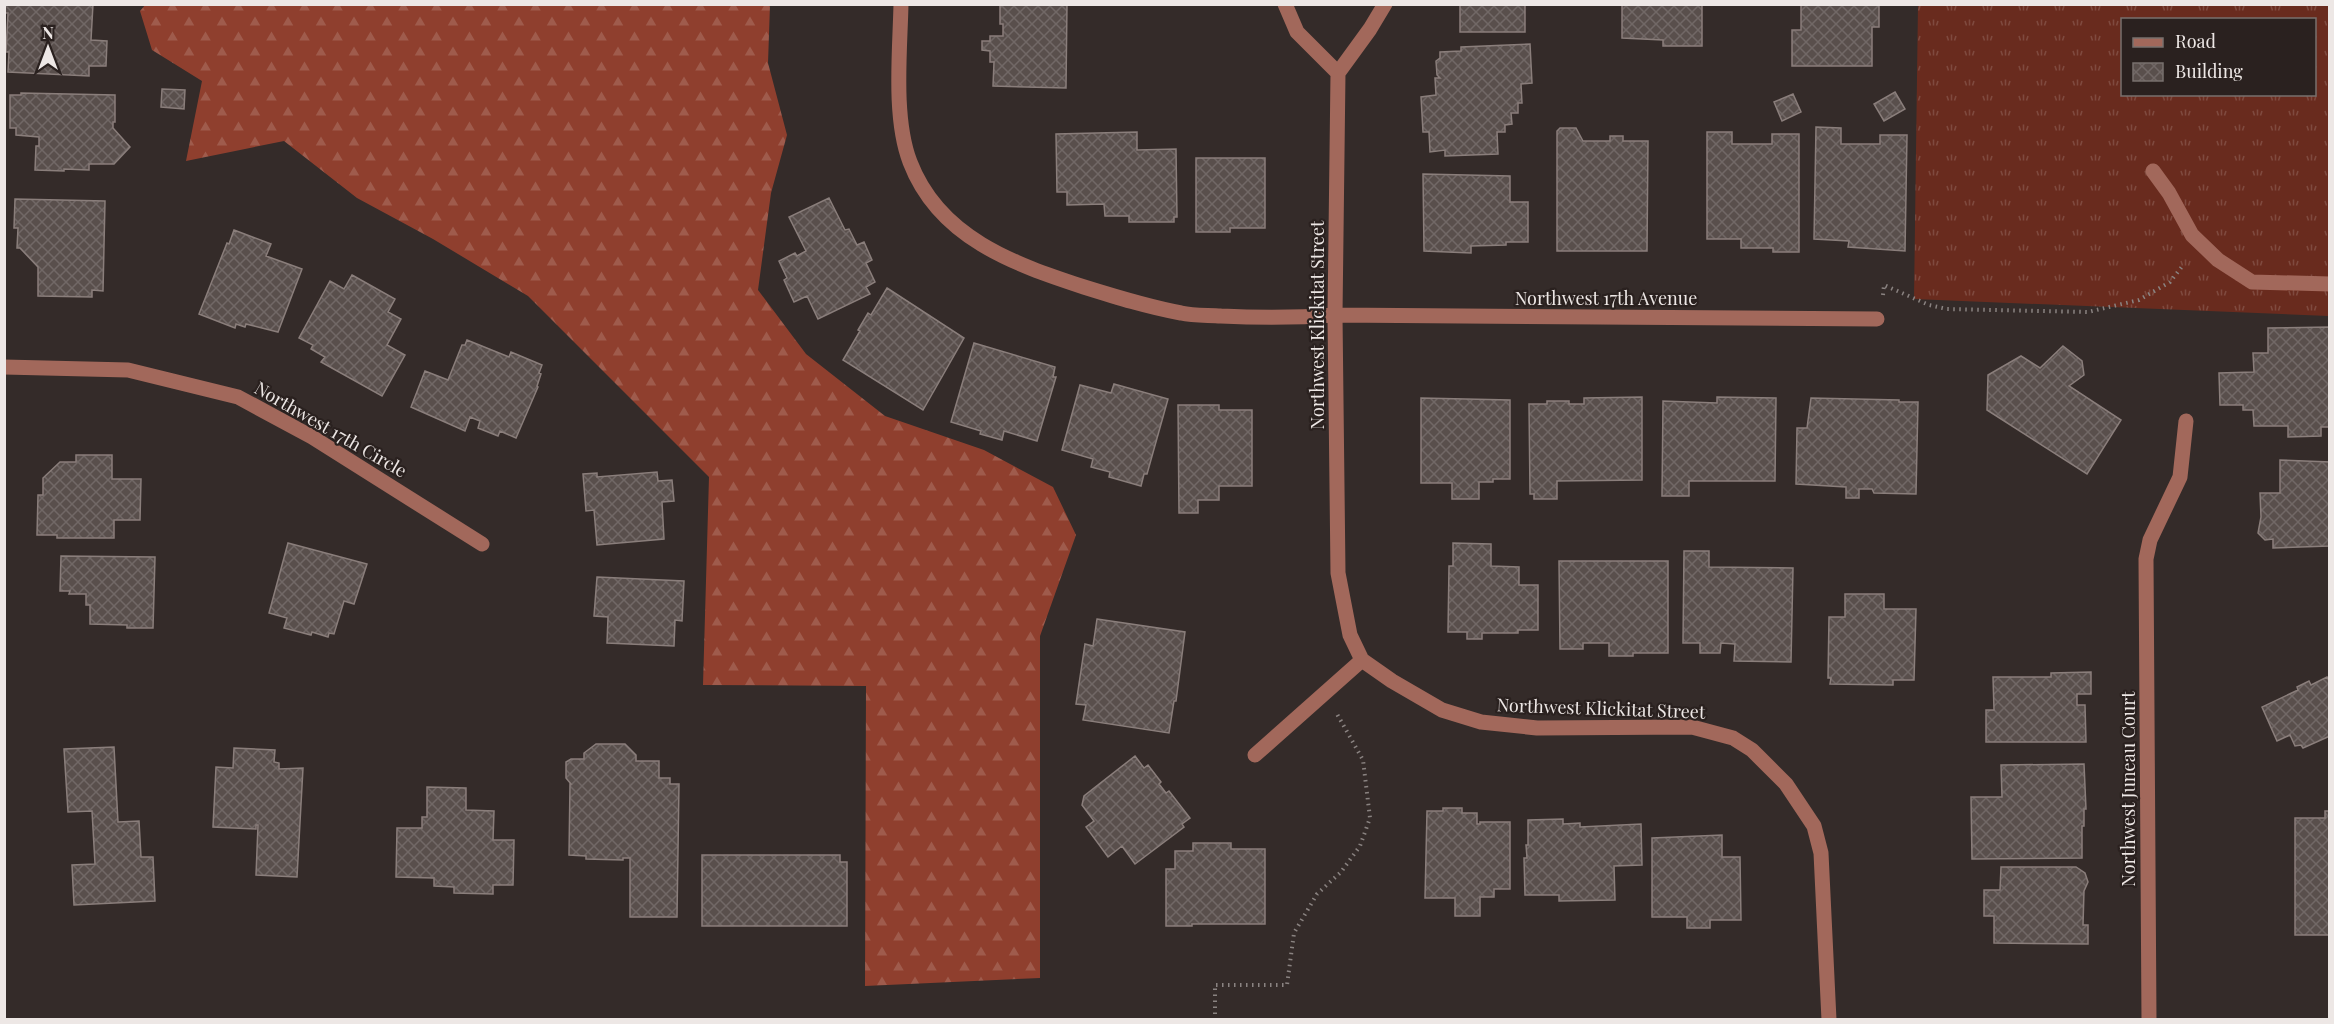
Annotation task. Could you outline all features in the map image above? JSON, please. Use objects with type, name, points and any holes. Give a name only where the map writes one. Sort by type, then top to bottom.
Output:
[{"type":"street","name":"Northwest 17th Avenue","points":[[901,4],[899,94],[903,130],[909,162],[924,190],[948,220],[981,246],[1030,269],[1110,295],[1182,314],[1274,319],[1335,315],[1877,319]]},
{"type":"street","points":[[1285,4],[1297,32],[1338,73],[1384,4]]},
{"type":"street","name":"Northwest Klickitat Street","points":[[1338,73],[1335,315],[1338,573],[1350,635],[1362,660],[1408,691],[1442,710],[1481,722],[1537,728],[1692,728],[1733,738],[1752,750],[1785,784],[1814,826],[1821,853],[1829,1020]]},
{"type":"street","points":[[2153,171],[2192,235],[2218,260],[2252,282],[2330,284]]},
{"type":"street","name":"Northwest 17th Circle","points":[[4,367],[128,370],[237,397],[312,437],[482,544]]},
{"type":"street","name":"Northwest Juneau Court","points":[[2149,1020],[2146,559],[2150,540],[2180,477],[2186,421]]},
{"type":"street","points":[[1255,755],[1362,660]]},
{"type":"path","points":[[1877,319],[1884,285],[1947,309],[2088,312],[2139,300],[2170,282],[2200,242]]},
{"type":"path","points":[[1215,1020],[1215,985],[1287,985],[1294,933],[1317,894],[1341,872],[1360,846],[1370,818],[1363,760],[1325,692]]},
{"type":"green space","points":[[146,4],[770,5],[768,63],[787,135],[771,193],[758,290],[806,354],[885,416],[984,450],[1053,487],[1076,535],[1040,636],[1040,978],[865,986],[866,686],[703,685],[709,477],[528,296],[433,239],[357,198],[284,141],[186,161],[202,81],[152,50],[140,11]]},
{"type":"green space","points":[[1918,5],[2329,5],[2329,316],[1914,299]]},
{"type":"building","points":[[4,4],[93,4],[91,40],[107,41],[106,66],[89,66],[89,76],[8,72],[9,52],[6,52],[8,13],[4,13]]},
{"type":"building","points":[[1000,4],[1067,4],[1066,88],[993,86],[994,62],[990,62],[990,51],[982,50],[982,41],[990,41],[990,36],[1003,36],[1003,24],[1000,24]]},
{"type":"building","points":[[1460,4],[1525,4],[1525,32],[1460,32]]},
{"type":"building","points":[[1622,4],[1702,4],[1702,46],[1663,46],[1663,40],[1622,38]]},
{"type":"building","points":[[1801,4],[1879,4],[1879,27],[1872,27],[1872,66],[1792,66],[1792,30],[1801,30]]},
{"type":"building","points":[[1530,44],[1532,83],[1521,84],[1522,103],[1518,103],[1518,113],[1511,113],[1512,124],[1505,125],[1505,132],[1497,132],[1498,154],[1445,156],[1445,150],[1430,152],[1429,132],[1423,132],[1421,97],[1436,95],[1435,78],[1440,78],[1437,75],[1436,61],[1440,58],[1440,52],[1461,51],[1461,47]]},
{"type":"building","points":[[162,89],[185,90],[184,109],[161,107]]},
{"type":"building","points":[[1895,92],[1905,109],[1884,121],[1874,104]]},
{"type":"building","points":[[21,93],[115,95],[113,128],[130,147],[114,164],[89,164],[89,170],[35,170],[36,146],[39,146],[39,137],[16,135],[16,128],[10,128],[10,95],[21,95]]},
{"type":"building","points":[[1793,94],[1801,112],[1782,121],[1774,102]]},
{"type":"building","points":[[1816,127],[1841,128],[1841,144],[1880,144],[1880,135],[1907,135],[1905,251],[1848,247],[1849,241],[1814,239]]},
{"type":"building","points":[[1560,128],[1576,128],[1583,141],[1610,141],[1610,136],[1623,136],[1623,141],[1648,141],[1647,251],[1557,251],[1557,131]]},
{"type":"building","points":[[1137,132],[1137,150],[1176,149],[1177,217],[1174,217],[1174,222],[1129,222],[1129,216],[1105,216],[1104,204],[1067,205],[1067,192],[1057,192],[1056,134]]},
{"type":"building","points":[[1707,132],[1732,132],[1732,144],[1772,144],[1772,134],[1799,134],[1799,252],[1773,252],[1773,248],[1741,248],[1741,239],[1707,239]]},
{"type":"building","points":[[1196,158],[1265,158],[1265,228],[1230,228],[1230,232],[1196,232]]},
{"type":"building","points":[[1423,174],[1510,176],[1510,202],[1528,202],[1528,242],[1471,246],[1471,253],[1424,251]]},
{"type":"building","points":[[829,198],[845,230],[849,229],[857,245],[864,242],[872,260],[866,263],[875,282],[866,287],[870,294],[818,319],[807,296],[794,302],[784,280],[787,278],[779,261],[795,253],[797,256],[806,251],[789,217]]},
{"type":"building","points":[[15,199],[105,201],[103,291],[92,290],[92,297],[38,296],[38,267],[20,248],[17,248],[18,228],[14,228]]},
{"type":"building","points":[[234,230],[271,244],[266,256],[302,269],[278,332],[246,324],[245,327],[236,324],[235,328],[199,314]]},
{"type":"building","points":[[352,275],[395,299],[388,312],[401,319],[387,345],[405,355],[382,396],[321,362],[325,357],[311,349],[313,345],[299,338],[330,281],[344,289]]},
{"type":"building","points":[[887,288],[964,338],[923,410],[843,360],[868,313],[871,315]]},
{"type":"building","points":[[2330,327],[2330,427],[2321,427],[2321,436],[2288,437],[2288,426],[2254,426],[2253,410],[2243,410],[2243,405],[2220,405],[2219,373],[2254,372],[2253,353],[2268,353],[2268,328]]},
{"type":"building","points":[[467,340],[509,357],[511,352],[542,365],[538,387],[516,438],[500,431],[498,436],[478,428],[480,421],[470,417],[465,431],[411,407],[425,371],[448,380],[462,345],[465,345]]},
{"type":"building","points":[[974,343],[1055,367],[1053,377],[1056,377],[1037,441],[1004,431],[1002,440],[951,422]]},
{"type":"building","points":[[2063,346],[2082,361],[2084,375],[2069,386],[2121,420],[2087,474],[1987,410],[1988,375],[2021,356],[2040,368]]},
{"type":"building","points":[[1114,384],[1168,399],[1147,474],[1144,474],[1141,486],[1109,477],[1110,472],[1091,467],[1093,459],[1062,450],[1080,385],[1111,393]]},
{"type":"building","points":[[1642,397],[1642,480],[1557,481],[1557,499],[1534,499],[1534,494],[1530,494],[1529,404],[1569,401],[1569,404],[1584,404],[1584,398]]},
{"type":"building","points":[[1717,397],[1776,398],[1775,481],[1689,481],[1689,496],[1662,496],[1663,401],[1717,403]]},
{"type":"building","points":[[1421,398],[1510,400],[1510,479],[1479,482],[1479,499],[1452,499],[1452,483],[1421,483]]},
{"type":"building","points":[[1811,398],[1918,402],[1916,494],[1874,493],[1872,489],[1859,489],[1859,498],[1846,498],[1846,487],[1796,484],[1797,428],[1807,428]]},
{"type":"building","points":[[1178,405],[1219,405],[1219,410],[1252,410],[1252,486],[1219,486],[1219,500],[1198,500],[1198,513],[1179,513]]},
{"type":"building","points":[[76,455],[112,455],[112,479],[141,479],[140,520],[114,520],[114,538],[57,538],[57,535],[37,535],[38,495],[43,495],[43,478],[60,462],[76,462]]},
{"type":"building","points":[[2280,460],[2330,462],[2329,546],[2273,548],[2273,539],[2265,540],[2258,533],[2261,517],[2260,493],[2280,493]]},
{"type":"building","points":[[657,472],[658,481],[672,480],[674,501],[662,502],[664,539],[597,545],[594,510],[586,511],[583,474],[597,473],[597,477]]},
{"type":"building","points":[[288,543],[367,564],[354,604],[344,601],[334,634],[329,633],[328,637],[284,628],[287,618],[269,613]]},
{"type":"building","points":[[1453,543],[1491,544],[1491,566],[1519,567],[1519,585],[1538,585],[1538,630],[1518,630],[1518,633],[1482,633],[1482,639],[1467,639],[1467,632],[1448,632],[1449,566],[1453,566]]},
{"type":"building","points":[[1684,551],[1709,551],[1709,567],[1793,568],[1791,662],[1734,661],[1735,644],[1721,643],[1720,653],[1700,653],[1700,643],[1683,643]]},
{"type":"building","points":[[61,556],[155,557],[153,628],[90,624],[90,605],[86,605],[86,594],[69,594],[70,591],[60,591]]},
{"type":"building","points":[[1559,561],[1668,561],[1668,653],[1609,656],[1609,643],[1583,643],[1583,649],[1560,649]]},
{"type":"building","points":[[597,577],[684,581],[682,621],[675,620],[674,646],[607,643],[608,617],[594,616]]},
{"type":"building","points":[[1845,594],[1884,594],[1884,609],[1916,609],[1914,680],[1893,680],[1893,685],[1830,684],[1831,678],[1828,678],[1829,617],[1845,617]]},
{"type":"building","points":[[1097,619],[1185,632],[1176,701],[1174,701],[1169,733],[1083,720],[1086,705],[1076,704],[1085,644],[1093,646]]},
{"type":"building","points":[[2091,672],[2091,694],[2077,694],[2077,705],[2085,705],[2086,742],[1986,742],[1986,710],[1994,710],[1993,677],[2051,677],[2051,673]]},
{"type":"building","points":[[2327,677],[2330,682],[2330,736],[2303,748],[2301,745],[2295,746],[2290,735],[2277,741],[2262,707],[2298,690],[2297,687],[2309,681],[2311,685]]},
{"type":"building","points":[[596,744],[625,744],[636,755],[636,761],[659,761],[659,778],[670,778],[670,784],[679,784],[677,917],[630,917],[630,858],[623,858],[623,860],[586,859],[586,856],[569,855],[571,784],[566,778],[566,762],[571,759],[584,759],[584,753]]},
{"type":"building","points":[[114,747],[118,822],[139,821],[141,857],[153,857],[155,901],[74,905],[72,865],[95,864],[92,811],[68,812],[64,749]]},
{"type":"building","points":[[234,748],[275,750],[274,762],[279,763],[279,769],[303,768],[297,877],[256,875],[258,825],[256,829],[213,827],[216,767],[233,768]]},
{"type":"building","points":[[1135,756],[1144,768],[1148,765],[1166,793],[1169,791],[1190,818],[1182,824],[1184,827],[1135,864],[1122,846],[1108,857],[1086,827],[1094,821],[1082,805],[1084,796]]},
{"type":"building","points":[[2084,764],[2086,809],[2084,809],[2084,826],[2082,826],[2082,858],[1972,859],[1971,797],[2002,797],[2001,765]]},
{"type":"building","points":[[427,787],[466,788],[466,810],[494,811],[493,840],[514,840],[513,885],[493,885],[493,894],[454,893],[454,887],[434,886],[434,878],[396,877],[397,828],[422,828],[422,817],[427,817]]},
{"type":"building","points":[[1443,808],[1462,808],[1462,813],[1477,813],[1477,824],[1480,822],[1510,822],[1510,889],[1494,889],[1494,897],[1480,897],[1480,916],[1455,916],[1455,898],[1425,898],[1427,811],[1443,811]]},
{"type":"building","points":[[2325,811],[2330,811],[2330,935],[2295,935],[2295,818],[2325,818]]},
{"type":"building","points":[[1563,819],[1563,824],[1580,823],[1580,827],[1641,824],[1642,865],[1614,866],[1615,900],[1559,901],[1559,895],[1525,895],[1524,858],[1527,858],[1528,820]]},
{"type":"building","points":[[1722,835],[1722,857],[1740,857],[1741,920],[1710,920],[1710,928],[1687,928],[1687,917],[1652,917],[1652,838]]},
{"type":"building","points":[[1193,843],[1231,843],[1231,849],[1265,849],[1265,924],[1166,926],[1166,869],[1175,869],[1175,851],[1193,851]]},
{"type":"building","points":[[702,855],[840,855],[840,862],[847,862],[847,926],[702,926]]},
{"type":"building","points":[[2001,867],[2076,867],[2085,873],[2088,882],[2084,891],[2083,925],[2088,925],[2088,944],[1994,943],[1994,916],[1984,916],[1984,890],[2000,890]]}]
